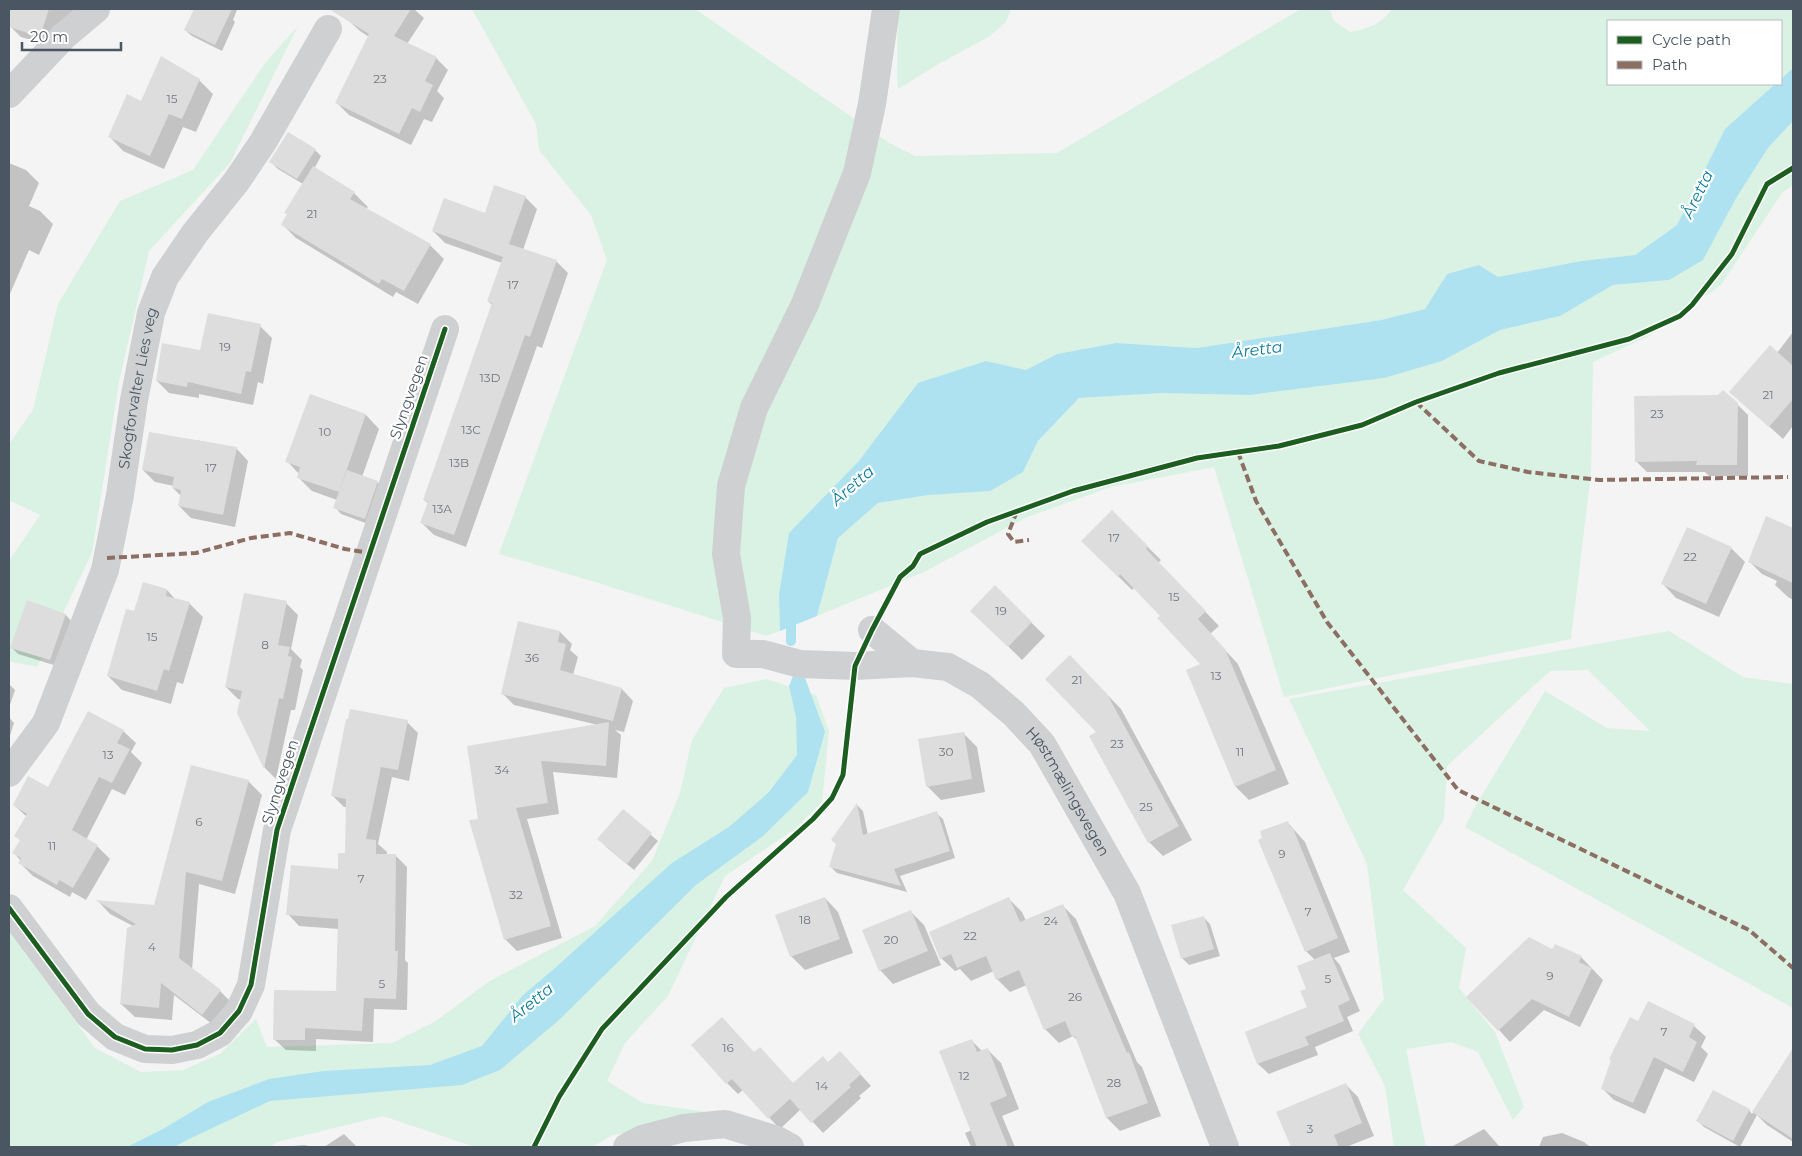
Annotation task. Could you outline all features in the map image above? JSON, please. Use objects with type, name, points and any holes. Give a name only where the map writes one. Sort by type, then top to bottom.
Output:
[{"type":"street","points":[[9,94],[64,36],[96,9]]},
{"type":"street","name":"Høstmælingsvegen","points":[[886,9],[872,104],[857,172],[805,304],[754,408],[731,486],[726,554],[737,618],[736,654],[763,654],[800,664],[856,666],[912,662],[948,667],[980,685],[1014,714],[1042,744],[1127,893],[1225,1147]]},
{"type":"street","name":"Skogforvalter Lies veg","points":[[9,773],[46,723],[104,570],[117,511],[134,400],[149,323],[165,277],[195,233],[236,182],[263,142],[328,29]]},
{"type":"street","name":"Slyngvegen","points":[[9,908],[88,1014],[115,1038],[145,1049],[172,1050],[197,1046],[220,1033],[239,1011],[251,985],[277,830],[445,329]]},
{"type":"street","points":[[872,630],[912,662]]},
{"type":"street","points":[[627,1147],[642,1139],[684,1128],[725,1124],[777,1140],[790,1147]]},
{"type":"green space","points":[[472,9],[695,9],[891,144],[915,156],[1057,153],[1301,9],[1330,9],[1333,20],[1350,32],[1374,25],[1392,9],[1793,9],[1793,68],[1782,78],[1782,20],[1607,20],[1607,85],[1774,85],[1725,129],[1677,225],[1635,255],[1581,261],[1498,277],[1479,265],[1447,274],[1425,309],[1381,320],[1197,348],[1116,343],[1057,354],[1026,370],[986,361],[891,419],[858,462],[779,595],[780,631],[766,636],[499,554],[607,260],[591,215],[539,150],[536,124]]},
{"type":"green space","points":[[898,9],[1011,9],[1006,22],[990,36],[898,89]]},
{"type":"green space","points":[[298,26],[230,163],[149,251],[119,382],[92,553],[37,667],[9,661],[9,561],[40,515],[9,500],[9,444],[33,410],[58,304],[120,201],[193,170],[265,63]]},
{"type":"green space","points":[[1793,121],[1793,185],[1782,193],[1721,285],[1649,336],[1593,362],[1591,472],[1571,639],[1284,697],[1214,467],[1111,487],[1025,518],[924,572],[817,616],[838,538],[878,503],[929,495],[1023,472],[1038,441],[1079,398],[1163,393],[1442,361],[1500,330],[1560,316],[1613,285],[1669,280],[1735,200],[1768,148]]},
{"type":"green space","points":[[1669,631],[1743,677],[1793,684],[1793,1008],[1465,827],[1476,805],[1545,691],[1607,728],[1650,731],[1588,670],[1550,671],[1447,766],[1444,819],[1403,890],[1466,948],[1459,988],[1495,1032],[1524,1107],[1513,1120],[1478,1052],[1451,1042],[1406,1049],[1426,1147],[1394,1147],[1385,1086],[1358,1034],[1384,999],[1367,864],[1289,699]]},
{"type":"green space","points":[[766,679],[816,695],[829,731],[822,802],[795,829],[725,876],[668,996],[625,1043],[607,1081],[643,1103],[715,1113],[710,1119],[613,1135],[592,1147],[475,1147],[383,1116],[277,1142],[270,1147],[9,1147],[9,931],[95,1048],[141,1072],[183,1070],[220,1054],[256,1019],[267,1047],[392,1043],[436,1021],[488,982],[595,926],[652,861],[680,793],[692,740],[724,688]]},
{"type":"water","points":[[1793,68],[1793,121],[1768,148],[1735,200],[1703,260],[1669,280],[1613,285],[1560,316],[1500,330],[1442,361],[1384,378],[1249,395],[1163,393],[1079,398],[1038,441],[1023,472],[990,491],[929,495],[878,503],[838,538],[817,616],[780,631],[779,595],[789,533],[858,462],[918,383],[986,361],[1026,370],[1057,354],[1116,343],[1197,348],[1381,320],[1425,309],[1447,274],[1479,265],[1498,277],[1581,261],[1635,255],[1677,225],[1725,129],[1774,85],[1782,85],[1782,78]]},
{"type":"water","points":[[804,675],[825,732],[808,792],[763,836],[696,885],[559,1020],[500,1070],[462,1085],[270,1101],[174,1147],[127,1147],[163,1129],[208,1102],[269,1079],[324,1071],[430,1065],[482,1046],[523,995],[672,863],[729,827],[769,792],[797,755],[796,717],[789,686],[793,676]]},
{"type":"building","points":[[9,9],[49,9],[40,37],[9,27]]},
{"type":"building","points":[[194,9],[232,9],[215,45],[184,30]]},
{"type":"building","points":[[329,9],[411,9],[394,36],[437,57],[425,81],[433,85],[420,112],[412,108],[399,134],[335,103],[369,34]]},
{"type":"building","points":[[161,56],[200,79],[182,119],[169,114],[150,156],[108,137],[127,94],[141,101]]},
{"type":"building","points":[[288,132],[316,149],[297,179],[269,162]]},
{"type":"building","points":[[313,166],[355,192],[350,199],[431,244],[404,291],[382,279],[379,284],[281,225],[287,214],[284,213]]},
{"type":"building","points":[[494,185],[526,196],[509,244],[557,260],[530,337],[525,335],[454,535],[420,523],[428,502],[423,500],[492,303],[487,301],[503,257],[432,231],[444,198],[485,213]]},
{"type":"building","points":[[208,313],[261,324],[251,372],[246,371],[241,394],[188,382],[187,387],[156,381],[162,343],[200,350]]},
{"type":"building","points":[[1770,345],[1793,366],[1793,399],[1769,427],[1729,392]]},
{"type":"building","points":[[1723,390],[1738,403],[1737,465],[1696,465],[1697,461],[1635,462],[1634,396],[1718,395]]},
{"type":"building","points":[[310,394],[366,414],[339,492],[297,478],[300,467],[285,462]]},
{"type":"building","points":[[149,432],[237,447],[223,515],[178,506],[181,490],[172,488],[174,477],[142,470]]},
{"type":"building","points":[[347,470],[378,481],[365,519],[333,508]]},
{"type":"building","points":[[1112,510],[1148,546],[1146,549],[1206,611],[1198,619],[1225,649],[1276,770],[1235,787],[1186,670],[1200,664],[1157,618],[1160,616],[1120,574],[1118,577],[1081,541]]},
{"type":"building","points":[[1766,516],[1793,528],[1793,583],[1748,562]]},
{"type":"building","points":[[1687,527],[1732,547],[1706,604],[1661,584]]},
{"type":"building","points":[[143,582],[167,589],[166,596],[190,602],[169,671],[164,669],[157,691],[107,676],[126,609],[134,611]]},
{"type":"building","points":[[995,585],[1032,622],[1008,647],[970,611]]},
{"type":"building","points":[[244,593],[287,601],[278,645],[290,647],[288,656],[292,657],[283,699],[279,698],[264,769],[237,713],[242,691],[225,687]]},
{"type":"building","points":[[27,600],[66,614],[50,660],[10,648]]},
{"type":"building","points":[[518,621],[560,631],[558,642],[566,644],[560,670],[622,688],[613,721],[501,694]]},
{"type":"building","points":[[1070,655],[1107,694],[1179,826],[1148,843],[1089,736],[1096,732],[1045,679]]},
{"type":"building","points":[[350,709],[408,720],[398,770],[381,767],[366,839],[376,840],[376,854],[396,854],[395,951],[398,951],[396,999],[364,998],[362,1031],[305,1028],[305,1040],[273,1040],[274,990],[336,991],[338,919],[286,915],[291,865],[338,869],[338,853],[345,853],[346,799],[331,796],[346,719],[348,719]]},
{"type":"building","points":[[88,711],[124,730],[117,743],[130,749],[112,783],[99,777],[72,830],[98,845],[73,888],[59,880],[57,885],[18,863],[21,858],[12,853],[20,840],[14,836],[27,814],[13,805],[28,776],[48,787]]},
{"type":"building","points":[[609,722],[606,766],[541,761],[548,803],[516,808],[551,926],[504,940],[469,820],[478,819],[467,746]]},
{"type":"building","points":[[964,732],[972,779],[926,787],[918,739]]},
{"type":"building","points":[[191,765],[249,780],[222,881],[186,872],[179,958],[221,990],[202,1015],[161,983],[159,1008],[120,1004],[127,928],[136,924],[95,900],[154,905]]},
{"type":"building","points":[[857,803],[863,835],[937,811],[950,851],[894,869],[901,886],[829,867],[836,844],[831,840]]},
{"type":"building","points":[[623,809],[652,833],[627,864],[597,839]]},
{"type":"building","points":[[1288,821],[1290,827],[1292,826],[1338,938],[1305,952],[1258,840],[1262,838],[1260,831]]},
{"type":"building","points":[[825,897],[840,939],[790,957],[775,915]]},
{"type":"building","points":[[1009,897],[1020,922],[1063,904],[1127,1053],[1129,1052],[1148,1103],[1106,1118],[1075,1036],[1072,1037],[1065,1021],[1044,1030],[1019,970],[996,980],[986,956],[957,968],[951,954],[940,959],[929,932]]},
{"type":"building","points":[[911,910],[928,951],[879,971],[862,930]]},
{"type":"building","points":[[1204,916],[1214,949],[1181,959],[1171,925]]},
{"type":"building","points":[[1529,937],[1552,949],[1555,944],[1582,956],[1579,962],[1592,968],[1569,1017],[1532,999],[1498,1031],[1466,997]]},
{"type":"building","points":[[1330,953],[1350,1000],[1338,1006],[1344,1021],[1305,1037],[1309,1045],[1257,1064],[1245,1032],[1307,1007],[1300,991],[1306,989],[1297,966]]},
{"type":"building","points":[[1648,1001],[1695,1024],[1689,1037],[1697,1042],[1683,1072],[1654,1057],[1633,1103],[1601,1089],[1611,1060],[1609,1059],[1630,1017],[1638,1021]]},
{"type":"building","points":[[722,1017],[754,1052],[760,1047],[793,1083],[823,1056],[828,1062],[840,1051],[861,1074],[849,1085],[851,1087],[811,1123],[790,1099],[768,1119],[732,1079],[726,1084],[691,1045]]},
{"type":"building","points":[[972,1039],[977,1052],[988,1048],[1007,1096],[990,1103],[1008,1147],[977,1147],[939,1051]]},
{"type":"building","points":[[1793,1048],[1793,1139],[1752,1112]]},
{"type":"building","points":[[1346,1083],[1362,1123],[1334,1135],[1339,1147],[1291,1147],[1276,1112]]},
{"type":"building","points":[[1713,1090],[1750,1109],[1733,1141],[1696,1121]]},
{"type":"waterway","name":"Åretta","points":[[791,612],[791,641]]},
{"type":"marked path","points":[[1416,402],[1479,461],[1528,472],[1599,480],[1788,477]]},
{"type":"marked path","points":[[1238,452],[1256,501],[1327,622],[1458,790],[1749,930],[1793,968]]},
{"type":"marked path","points":[[1017,511],[1008,534],[1014,542],[1029,540]]},
{"type":"marked path","points":[[107,558],[196,553],[251,538],[290,533],[345,549],[369,553]]},
{"type":"cycle path","points":[[534,1147],[559,1097],[602,1029],[726,897],[813,819],[832,798],[843,775],[855,666],[900,577],[913,566],[920,554],[987,522],[1073,491],[1197,458],[1279,446],[1362,425],[1416,402],[1499,373],[1629,339],[1680,316],[1692,305],[1732,254],[1767,184],[1793,168]]},
{"type":"cycle path","points":[[9,908],[88,1014],[115,1037],[145,1049],[172,1050],[197,1045],[220,1033],[239,1011],[251,985],[277,830],[445,329]]}]
